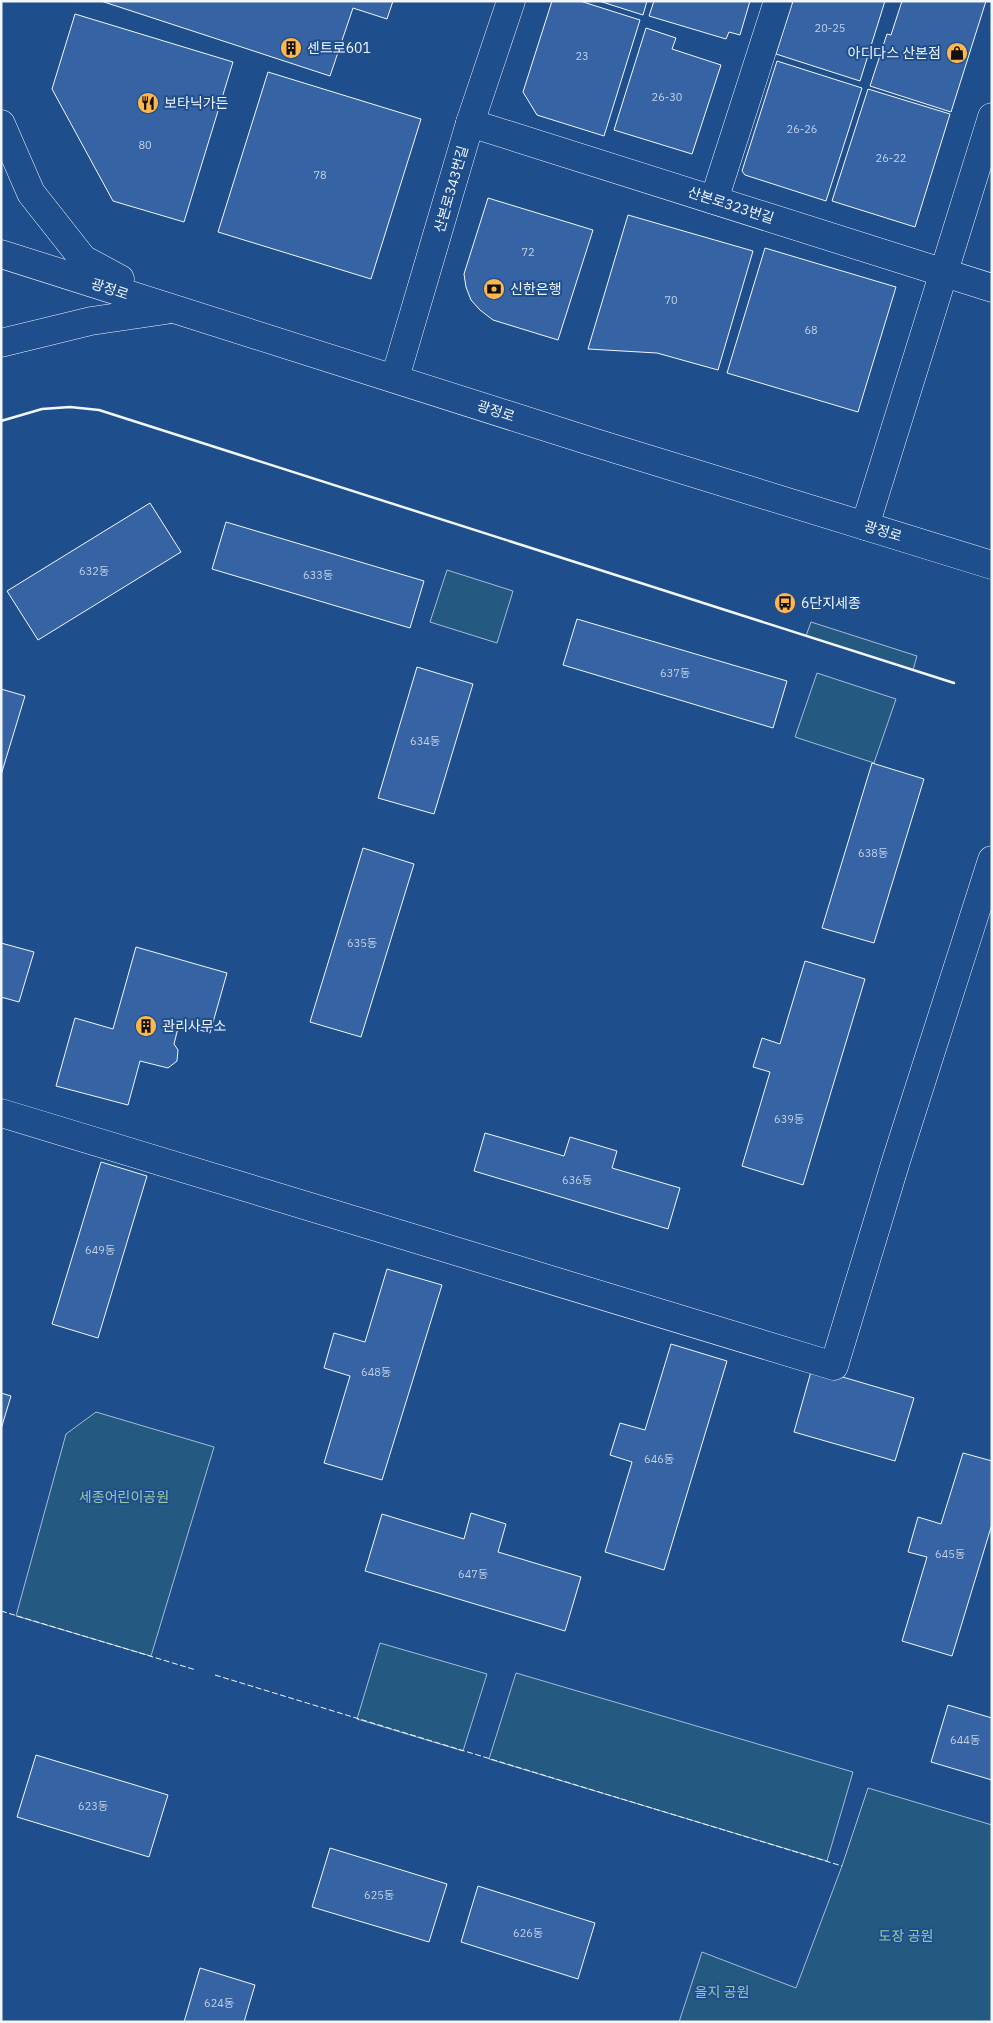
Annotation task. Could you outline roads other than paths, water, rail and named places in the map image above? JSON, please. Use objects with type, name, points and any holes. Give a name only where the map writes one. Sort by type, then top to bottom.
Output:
[{"type":"street","name":"산본로343번길","points":[[395,378],[470,122],[511,1]]},
{"type":"street","points":[[714,200],[778,1]]},
{"type":"street","points":[[865,526],[992,117]]},
{"type":"street","name":"산본로323번길","points":[[470,122],[992,288]]},
{"type":"street","points":[[1,124],[32,193],[83,259],[173,309]]},
{"type":"street","name":"광정로","points":[[1,254],[596,443],[992,565]]},
{"type":"street","points":[[1,343],[91,321],[173,309]]},
{"type":"street","points":[[1,1112],[834,1366],[896,1160],[992,860]]},
{"type":"place","name":"센트로601","points":[[291,48]]},
{"type":"place","name":"아디다스 산본점","points":[[957,53]]},
{"type":"place","name":"보타닉가든","points":[[148,103]]},
{"type":"place","name":"신한은행","points":[[494,289]]},
{"type":"place","name":"6단지세종","points":[[785,603]]},
{"type":"place","name":"관리사무소","points":[[146,1026]]},
{"type":"park label","name":"세종어린이공원","points":[[124,1497]]},
{"type":"park label","name":"도장 공원","points":[[906,1936]]},
{"type":"park label","name":"을지 공원","points":[[722,1992]]}]
